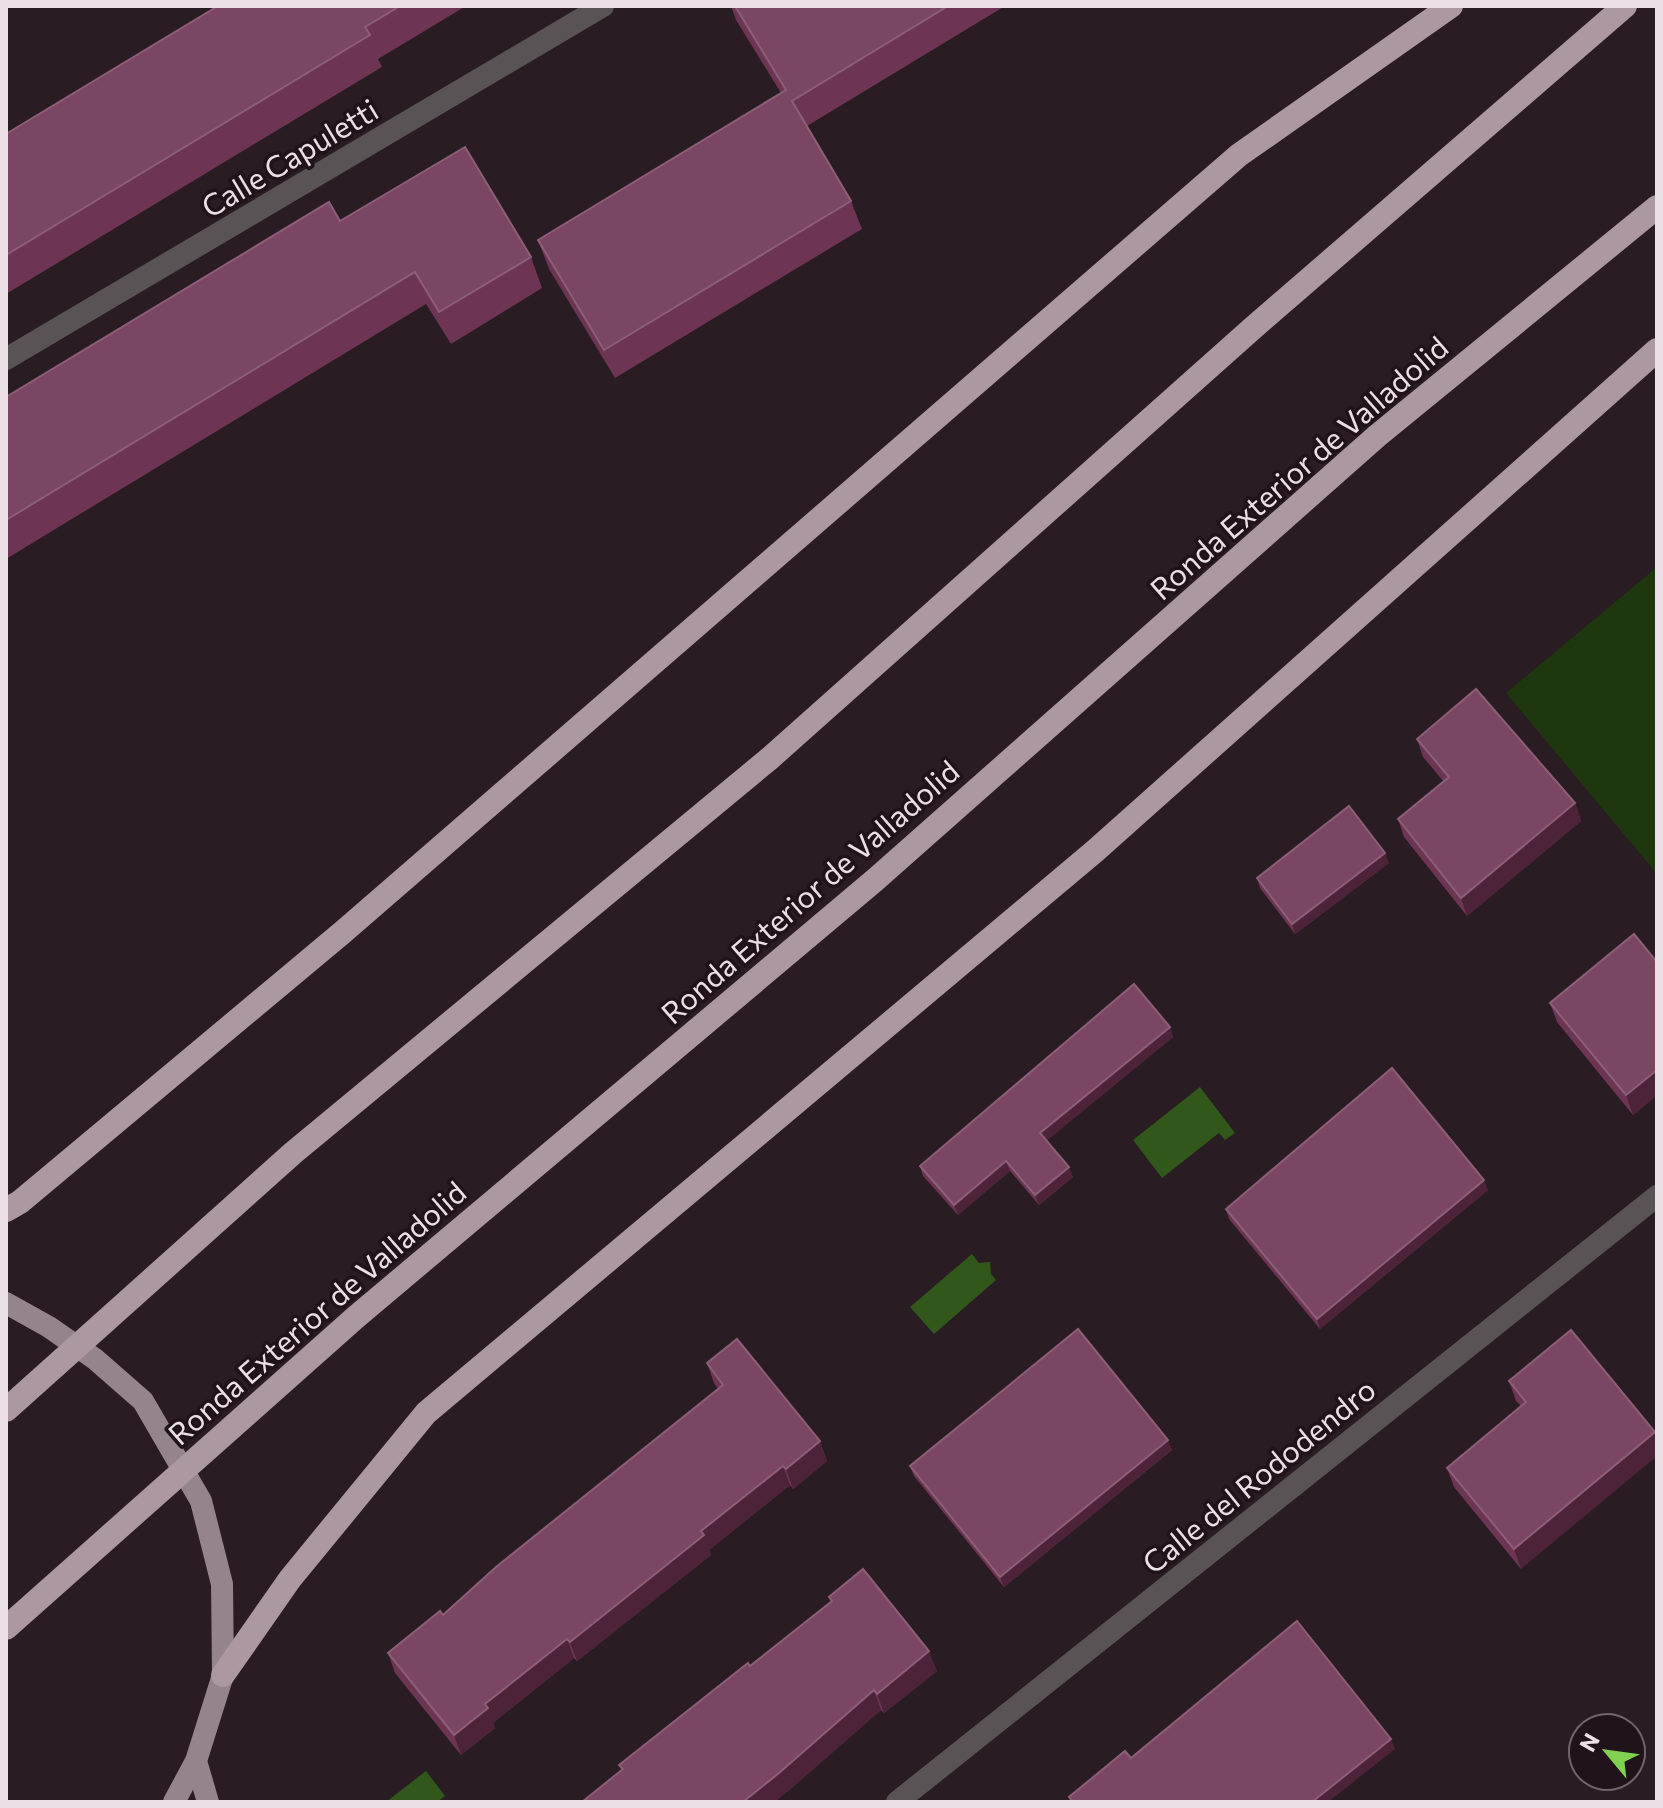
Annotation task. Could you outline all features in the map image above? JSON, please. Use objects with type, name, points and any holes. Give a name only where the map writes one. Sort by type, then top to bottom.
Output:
[{"type":"highway","points":[[6,1210],[20,1202],[149,1096],[332,942],[1239,155],[1451,6]]},
{"type":"highway","points":[[6,1410],[293,1153],[769,759],[1254,327],[1625,6]]},
{"type":"highway","name":"Ronda Exterior de Valladolid","points":[[6,1628],[356,1317],[875,880],[1377,436],[1657,207]]},
{"type":"highway","points":[[223,1675],[290,1579],[426,1413],[1095,851],[1657,350]]},
{"type":"main road","points":[[6,1303],[49,1327],[95,1359],[143,1401],[201,1501],[222,1584],[223,1675],[196,1761],[174,1802]]},
{"type":"main road","points":[[196,1761],[208,1802]]},
{"type":"street","name":"Calle Capuletti","points":[[6,359],[603,6]]},
{"type":"street","name":"Calle del Rododendro","points":[[897,1802],[1657,1196]]},
{"type":"shaded area","points":[[1657,567],[1657,874],[1506,693]]},
{"type":"shaded area","points":[[1200,1087],[1235,1133],[1225,1140],[1219,1133],[1162,1178],[1133,1140]]},
{"type":"shaded area","points":[[972,1254],[979,1263],[990,1262],[991,1274],[996,1280],[934,1334],[910,1307]]},
{"type":"shaded area","points":[[426,1771],[445,1796],[437,1802],[386,1802]]},
{"type":"building","points":[[218,6],[400,6],[365,27],[370,35],[6,255],[6,134]]},
{"type":"building","points":[[735,6],[948,6],[792,101],[851,201],[604,350],[538,240],[786,90]]},
{"type":"building","points":[[465,147],[531,257],[439,312],[415,272],[6,520],[6,397],[329,202],[340,221]]},
{"type":"building","points":[[1476,689],[1575,803],[1461,898],[1398,819],[1449,777],[1417,739]]},
{"type":"building","points":[[1349,806],[1385,853],[1292,924],[1257,878]]},
{"type":"building","points":[[1634,934],[1657,962],[1657,1070],[1626,1095],[1550,1003]]},
{"type":"building","points":[[1134,984],[1170,1027],[1040,1133],[1069,1167],[1035,1195],[1006,1161],[954,1205],[920,1166]]},
{"type":"building","points":[[1392,1068],[1484,1180],[1317,1319],[1226,1209]]},
{"type":"building","points":[[1078,1329],[1168,1440],[1000,1577],[910,1466]]},
{"type":"building","points":[[1571,1330],[1655,1432],[1514,1549],[1447,1468],[1526,1402],[1509,1381]]},
{"type":"building","points":[[737,1339],[820,1441],[701,1531],[704,1535],[570,1642],[567,1639],[485,1704],[488,1708],[454,1735],[388,1653],[440,1611],[443,1615],[496,1567],[723,1385],[707,1363]]},
{"type":"building","points":[[863,1569],[929,1651],[877,1694],[874,1690],[743,1802],[582,1802],[623,1769],[619,1765],[832,1601],[829,1597]]},
{"type":"building","points":[[1297,1621],[1391,1739],[1312,1802],[1073,1802],[1069,1797],[1125,1751],[1131,1758]]}]
